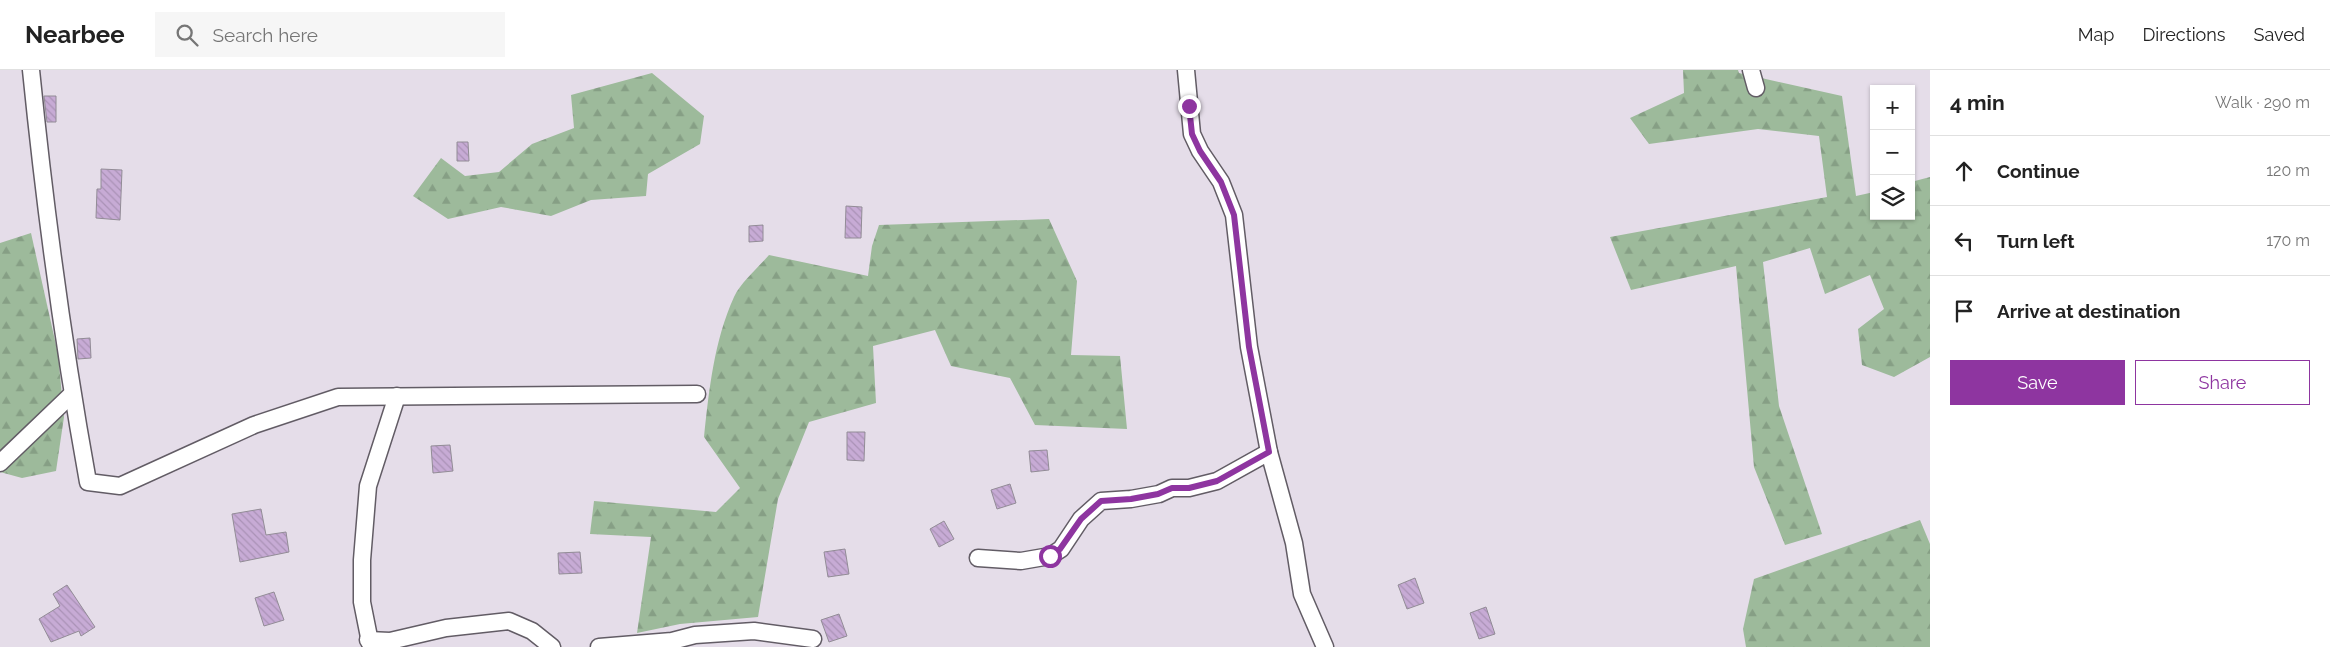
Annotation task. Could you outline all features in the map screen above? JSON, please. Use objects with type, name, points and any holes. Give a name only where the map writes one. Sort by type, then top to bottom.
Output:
[{"type":"street","points":[[31,70],[47,223],[72,394],[88,482],[120,486],[254,425],[338,397],[697,394]]},
{"type":"street","points":[[1186,70],[1192,134],[1200,151],[1221,182],[1234,215],[1249,347],[1269,452],[1294,543],[1302,594],[1326,647]]},
{"type":"street","points":[[1751,70],[1756,88]]},
{"type":"street","points":[[0,462],[72,394]]},
{"type":"street","points":[[397,396],[368,486],[362,560],[362,602],[370,644],[446,628],[509,621],[532,631],[552,647]]},
{"type":"street","points":[[978,558],[1021,561],[1050,556],[1060,549],[1081,519],[1101,501],[1131,499],[1158,494],[1172,488],[1189,488],[1217,481],[1269,452]]},
{"type":"street","points":[[599,647],[672,641],[695,635],[754,631],[813,639]]},
{"type":"green space","points":[[1683,70],[1738,70],[1739,73],[1842,96],[1856,196],[1870,193],[1870,220],[1915,220],[1915,181],[1930,177],[1930,357],[1894,377],[1862,365],[1858,329],[1884,309],[1870,275],[1825,294],[1810,248],[1763,262],[1779,406],[1822,534],[1785,545],[1754,467],[1736,266],[1631,290],[1610,237],[1827,197],[1819,136],[1758,129],[1649,144],[1630,118],[1684,93]]},
{"type":"green space","points":[[652,73],[704,116],[700,144],[648,174],[646,196],[591,200],[551,216],[501,207],[448,219],[413,196],[441,158],[465,176],[499,172],[532,144],[574,128],[571,95]]},
{"type":"green space","points":[[1049,219],[1077,281],[1071,355],[1120,356],[1127,429],[1035,425],[1010,378],[951,366],[935,330],[873,346],[876,403],[809,422],[778,499],[758,617],[680,624],[637,633],[651,537],[590,534],[594,501],[716,512],[740,488],[704,437],[708,401],[717,348],[734,297],[745,281],[769,255],[868,276],[872,246],[879,225]]},
{"type":"green space","points":[[31,233],[58,354],[64,417],[56,471],[22,478],[0,472],[0,243]]},
{"type":"green space","points":[[1920,520],[1930,544],[1930,647],[1746,647],[1743,629],[1754,579]]},
{"type":"building","points":[[44,96],[56,96],[56,122],[47,122]]},
{"type":"building","points":[[457,142],[468,142],[469,161],[457,161]]},
{"type":"building","points":[[101,169],[122,170],[120,220],[96,218],[97,189],[101,189]]},
{"type":"building","points":[[846,206],[862,207],[861,238],[845,238]]},
{"type":"building","points":[[763,225],[763,241],[749,242],[749,226]]},
{"type":"building","points":[[90,338],[91,358],[78,359],[77,339]]},
{"type":"building","points":[[847,432],[865,432],[864,461],[847,460]]},
{"type":"building","points":[[450,445],[453,471],[433,473],[431,446]]},
{"type":"building","points":[[1047,450],[1049,470],[1031,472],[1029,451]]},
{"type":"building","points":[[1010,484],[1016,503],[997,509],[991,490]]},
{"type":"building","points":[[261,509],[266,535],[286,532],[289,552],[240,562],[232,514]]},
{"type":"building","points":[[944,521],[954,539],[939,547],[930,529]]},
{"type":"building","points":[[845,549],[849,574],[828,577],[824,552]]},
{"type":"building","points":[[580,552],[582,573],[559,574],[558,553]]},
{"type":"building","points":[[1415,578],[1424,603],[1407,609],[1398,585]]},
{"type":"building","points":[[67,585],[95,627],[81,636],[79,631],[51,642],[39,619],[60,606],[53,594]]},
{"type":"building","points":[[274,592],[284,620],[264,626],[255,598]]},
{"type":"building","points":[[1486,607],[1495,634],[1479,639],[1470,613]]},
{"type":"building","points":[[839,614],[847,636],[829,642],[821,620]]},
{"type":"route","points":[[1050,556],[1060,549],[1090,508],[1101,501],[1131,499],[1158,494],[1172,488],[1189,488],[1217,481],[1269,452],[1249,347],[1234,215],[1221,182],[1200,151],[1192,134],[1189,106]]}]
